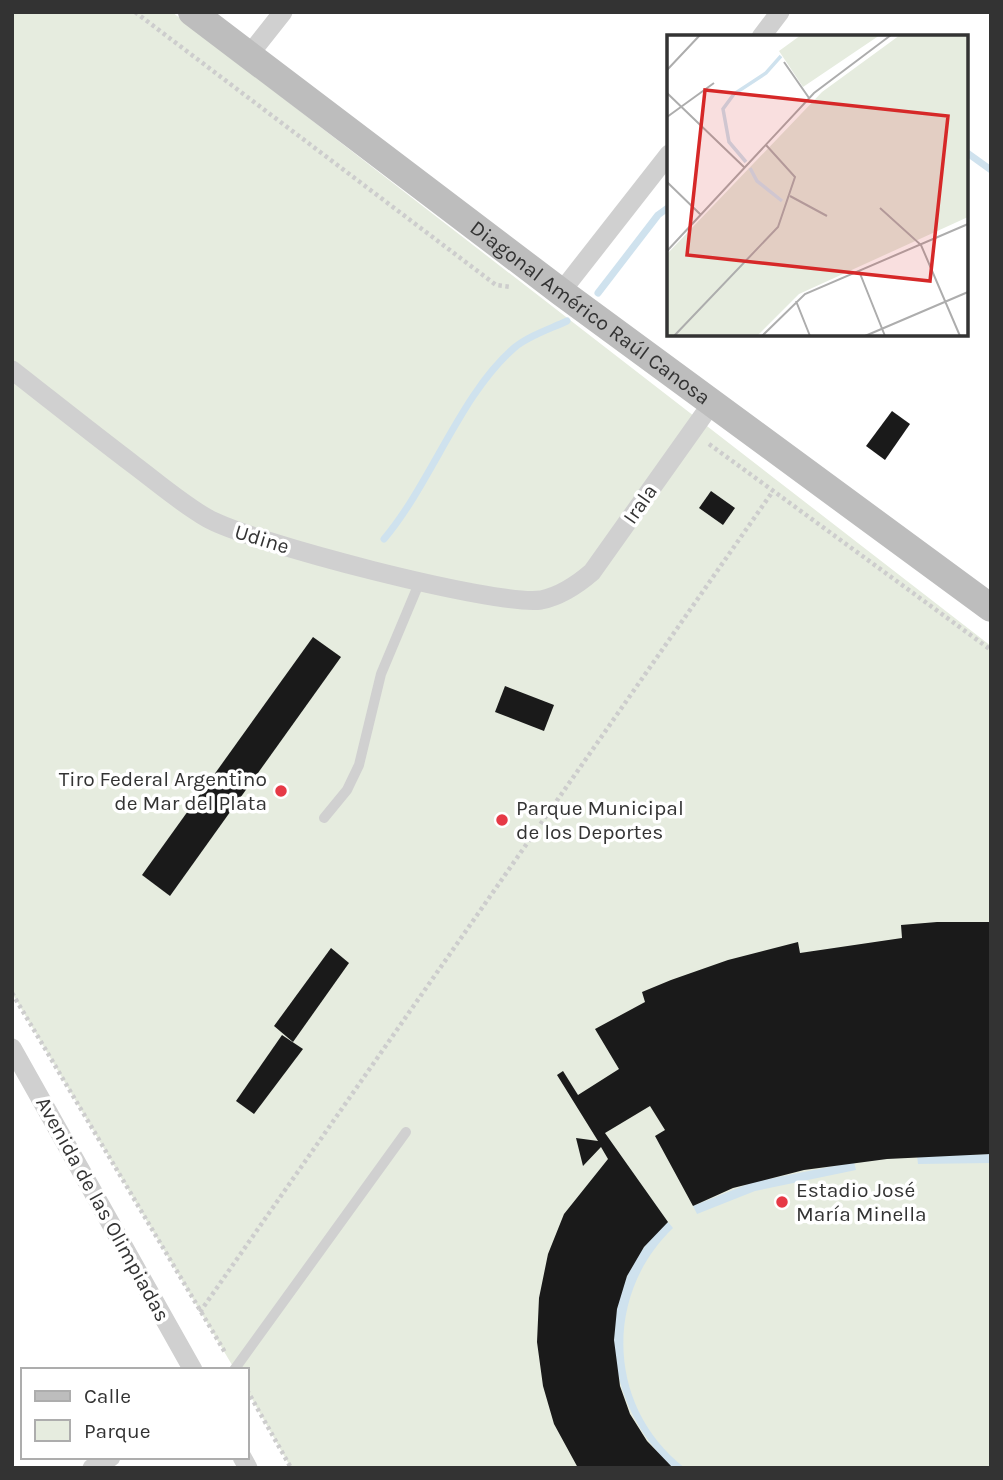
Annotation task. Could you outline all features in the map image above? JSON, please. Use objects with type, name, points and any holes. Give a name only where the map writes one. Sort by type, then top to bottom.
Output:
[{"type":"street","name":"Diagonal Américo Raúl Canosa","points":[[192,12],[565,296],[991,608]]},
{"type":"street","points":[[249,55],[283,12]]},
{"type":"street","points":[[763,35],[780,12]]},
{"type":"street","points":[[565,296],[667,157]]},
{"type":"street","name":"Udine","points":[[12,370],[209,520],[253,537],[420,581],[516,600],[540,600],[558,595]]},
{"type":"street","name":"Irala","points":[[558,595],[578,585],[592,572],[712,403]]},
{"type":"street","name":"Avenida de las Olimpiadas","points":[[12,1048],[192,1368]]},
{"type":"street","points":[[92,1468],[108,1459]]},
{"type":"lane","points":[[324,818],[347,790],[359,765],[381,674],[420,581]]},
{"type":"lane","points":[[235,1368],[406,1132]]},
{"type":"path","points":[[135,12],[496,285],[565,296]]},
{"type":"path","points":[[692,431],[991,650]]},
{"type":"path","points":[[200,1312],[773,491]]},
{"type":"path","points":[[12,993],[233,1368]]},
{"type":"path","points":[[248,1392],[291,1468]]},
{"type":"green space","name":"Parque Municipal de los Deportes","points":[[12,12],[172,12],[991,646],[991,1468],[291,1468],[248,1392],[248,1368],[234,1368],[12,993]]},
{"type":"water","points":[[991,1154],[991,1163],[918,1164],[917,1156]]},
{"type":"water","points":[[854,1162],[856,1170],[755,1191],[697,1214],[693,1206],[753,1182]]},
{"type":"water","points":[[668,1222],[673,1228],[650,1255],[634,1285],[625,1318],[624,1351],[628,1383],[640,1415],[659,1443],[685,1468],[673,1468],[649,1441],[631,1411],[619,1378],[614,1345],[616,1312],[626,1279],[643,1249]]},
{"type":"building","points":[[892,411],[910,424],[885,460],[866,446]]},
{"type":"building","points":[[711,491],[735,508],[723,525],[699,508]]},
{"type":"building","points":[[313,637],[341,657],[170,896],[142,875]]},
{"type":"building","points":[[505,686],[554,705],[544,731],[495,712]]},
{"type":"building","points":[[991,922],[991,1154],[887,1159],[804,1170],[733,1188],[693,1206],[655,1136],[665,1130],[650,1106],[605,1133],[668,1222],[644,1247],[627,1276],[617,1309],[614,1340],[620,1386],[630,1414],[647,1441],[673,1468],[578,1468],[554,1424],[543,1386],[537,1342],[539,1298],[548,1254],[564,1214],[608,1159],[601,1147],[583,1166],[576,1138],[598,1141],[557,1075],[563,1071],[578,1095],[619,1069],[595,1029],[645,1002],[642,992],[671,980],[728,960],[798,942],[800,953],[902,938],[901,925]]},
{"type":"building","points":[[331,948],[349,963],[293,1042],[274,1026]]},
{"type":"building","points":[[282,1035],[303,1049],[254,1114],[236,1101]]},
{"type":"waterway","points":[[968,153],[991,170]]},
{"type":"waterway","points":[[598,293],[658,215],[667,208]]},
{"type":"waterway","points":[[384,539],[417,492],[462,414],[495,367],[514,348],[532,336],[567,321]]},
{"type":"place","name":"Tiro Federal Argentino de Mar del Plata","points":[[281,791]]},
{"type":"place","name":"Parque Municipal de los Deportes","points":[[502,820]]},
{"type":"place","name":"Estadio José María Minella","points":[[782,1202]]}]
